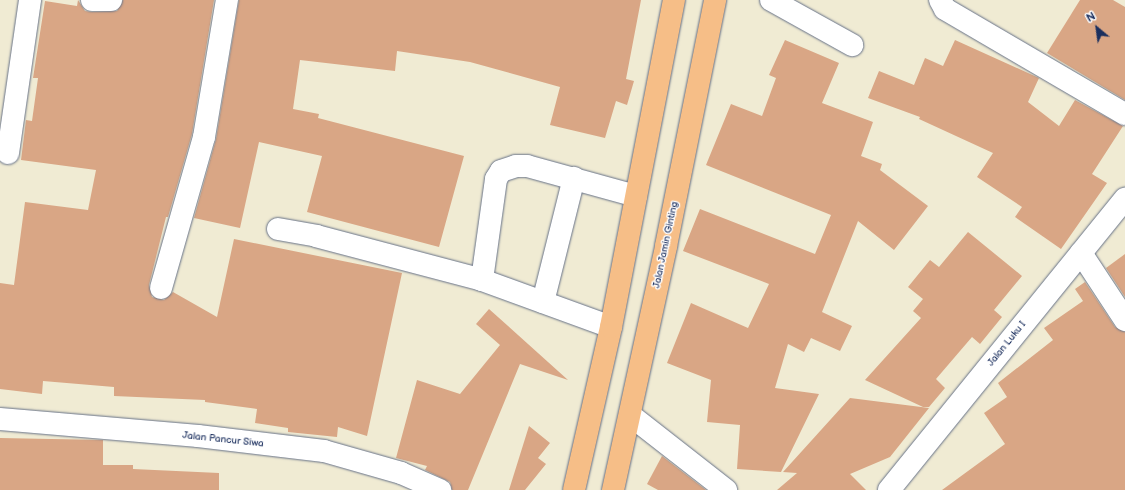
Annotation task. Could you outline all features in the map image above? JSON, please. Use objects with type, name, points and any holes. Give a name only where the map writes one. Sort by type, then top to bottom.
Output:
[{"type":"highway","points":[[574,490],[611,328],[674,0]]},
{"type":"highway","name":"Jalan Jamin Ginting","points":[[612,490],[630,415],[715,0]]},
{"type":"street","points":[[8,153],[30,0]]},
{"type":"street","points":[[92,0],[111,0]]},
{"type":"street","points":[[161,288],[204,137],[227,0]]},
{"type":"street","points":[[770,0],[852,45]]},
{"type":"street","points":[[940,0],[945,9],[1125,114]]},
{"type":"street","points":[[482,280],[496,179],[501,172],[516,166],[527,166],[636,196]]},
{"type":"street","points":[[542,302],[574,178]]},
{"type":"street","name":"Jalan Luku I","points":[[895,488],[1125,199]]},
{"type":"street","points":[[278,229],[316,236],[482,280],[611,328]]},
{"type":"street","points":[[1081,253],[1125,320]]},
{"type":"street","points":[[630,415],[726,490]]},
{"type":"street","name":"Jalan Pancur Siwa","points":[[0,419],[198,436],[324,451],[401,473],[440,490]]},
{"type":"building","points":[[78,0],[85,11],[92,12],[117,11],[123,0],[214,0],[192,134],[168,217],[166,217],[149,285],[152,297],[164,300],[173,292],[217,317],[234,239],[402,273],[367,436],[338,427],[337,437],[288,432],[288,428],[255,423],[257,409],[205,402],[205,400],[114,396],[114,387],[43,381],[42,394],[0,389],[0,283],[14,285],[25,202],[88,210],[96,170],[21,160],[26,120],[32,121],[38,78],[33,78],[45,1],[77,6]]},
{"type":"building","points":[[239,0],[641,0],[626,79],[634,81],[627,105],[616,101],[605,138],[550,125],[560,87],[470,62],[397,51],[395,71],[300,60],[293,109],[319,114],[318,118],[464,156],[439,247],[307,212],[322,156],[259,142],[240,228],[194,218],[216,139]]},
{"type":"building","points":[[1080,0],[1113,0],[1125,7],[1125,100],[1047,53]]},
{"type":"building","points":[[785,40],[839,63],[822,103],[873,122],[861,156],[882,164],[880,170],[928,206],[894,250],[858,221],[822,312],[852,326],[840,351],[811,338],[804,352],[788,344],[775,388],[819,394],[781,472],[737,469],[740,425],[707,422],[711,380],[667,363],[691,303],[748,328],[769,284],[683,251],[700,209],[815,254],[831,215],[706,165],[731,104],[762,116],[776,78],[769,75]]},
{"type":"building","points":[[955,40],[1039,78],[1028,102],[1059,126],[1075,100],[1123,126],[1092,174],[1107,183],[1061,249],[1015,217],[1022,207],[977,177],[993,153],[919,119],[920,117],[868,98],[879,71],[914,85],[925,58],[943,66]]},
{"type":"building","points":[[968,232],[1022,276],[994,310],[1002,317],[980,344],[972,337],[936,379],[945,388],[929,407],[923,407],[865,380],[921,318],[913,311],[923,299],[908,287],[930,260],[939,267]]},
{"type":"building","points":[[1125,254],[1125,297],[1106,268]]},
{"type":"building","points":[[1085,282],[1115,327],[1125,332],[1125,490],[942,490],[1005,444],[984,413],[1007,397],[998,383],[1053,340],[1044,328],[1083,301],[1075,289]]},
{"type":"building","points":[[489,309],[568,380],[520,364],[468,490],[452,490],[450,482],[425,470],[427,466],[396,458],[417,380],[460,394],[500,345],[476,324]]},
{"type":"building","points":[[850,398],[929,408],[890,457],[850,474],[866,490],[777,490],[797,473],[783,472]]},
{"type":"building","points":[[529,426],[550,443],[538,458],[546,464],[525,490],[509,490]]},
{"type":"building","points":[[0,438],[103,440],[103,465],[133,465],[133,469],[219,473],[219,490],[0,490]]},
{"type":"building","points":[[662,456],[706,490],[658,490],[647,484]]}]
